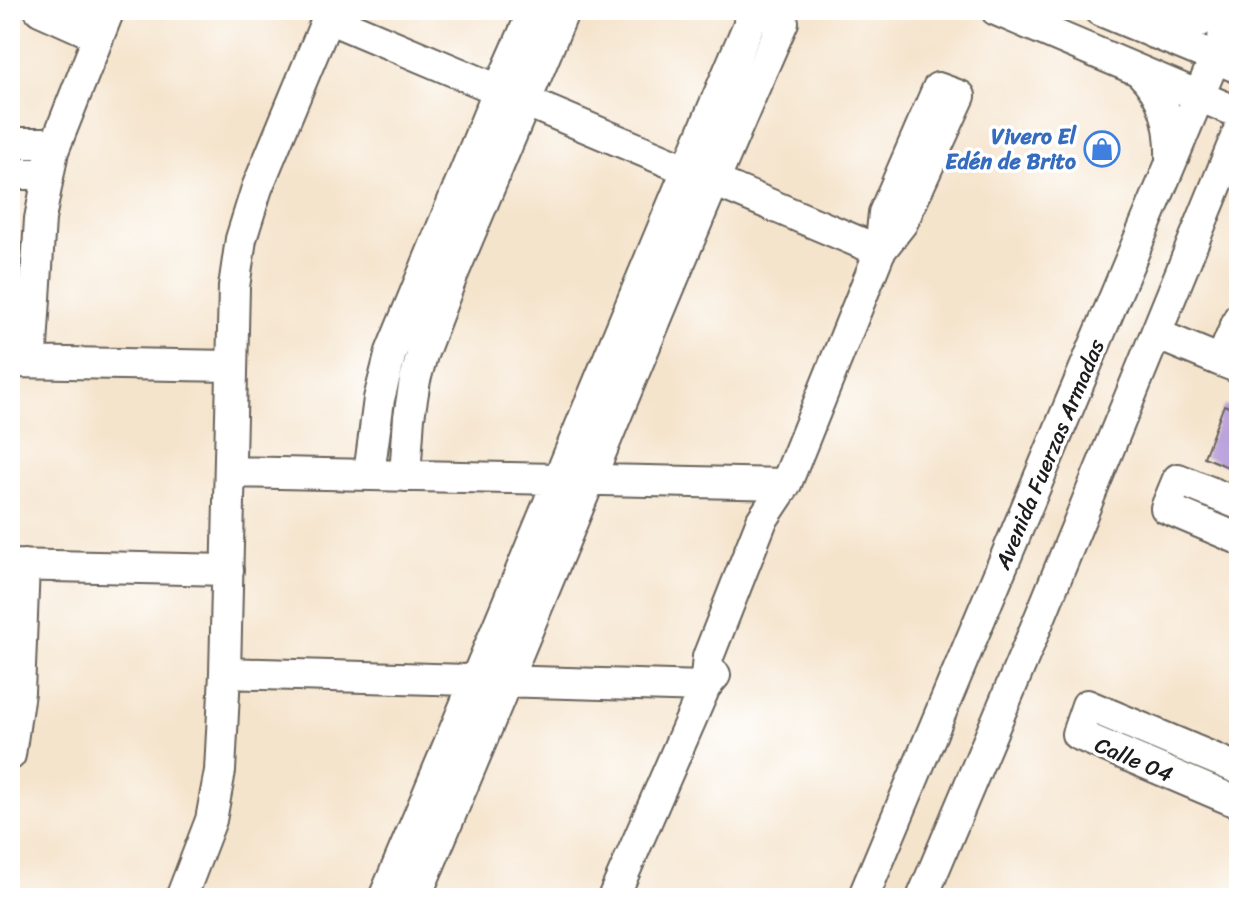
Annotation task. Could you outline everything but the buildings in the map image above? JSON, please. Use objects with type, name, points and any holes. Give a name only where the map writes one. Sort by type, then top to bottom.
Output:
[{"type":"street","points":[[40,10],[104,23],[56,143],[48,174],[20,362],[231,366]]},
{"type":"street","points":[[405,476],[409,417],[423,312],[499,89],[534,10]]},
{"type":"street","points":[[369,474],[373,429],[385,370],[423,312],[526,101],[564,10]]},
{"type":"street","points":[[996,10],[1239,113]]},
{"type":"street","points":[[1099,10],[1227,63]]},
{"type":"street","points":[[1153,33],[1188,28],[1220,10]]},
{"type":"street","name":"Avenida Fuerzas Armadas","points":[[863,898],[1198,96],[1227,63],[1235,10]]},
{"type":"street","points":[[181,898],[203,847],[220,771],[234,287],[246,216],[330,14],[880,251],[786,484],[783,517],[723,665],[705,687],[613,898]]},
{"type":"street","points":[[1138,70],[1155,90],[1166,115],[1171,135],[1171,162]]},
{"type":"street","points":[[922,898],[1239,130]]},
{"type":"street","points":[[10,143],[56,143]]},
{"type":"street","points":[[1213,194],[1239,169]]},
{"type":"street","points":[[10,174],[48,174]]},
{"type":"street","points":[[492,681],[558,479],[700,174]]},
{"type":"street","points":[[394,897],[492,681],[591,480],[700,174]]},
{"type":"street","points":[[1156,334],[1230,365],[1239,318]]},
{"type":"street","points":[[230,472],[786,484]]},
{"type":"street","points":[[1239,504],[1178,479],[1166,508],[1239,539]]},
{"type":"street","points":[[10,755],[19,692],[17,565],[228,570]]},
{"type":"street","points":[[225,673],[705,687]]},
{"type":"street","name":"Calle 04","points":[[1239,769],[1087,705],[1077,734],[1239,803]]},
{"type":"place","name":"Vivero El Edén de Brito","points":[[1102,149]]}]
